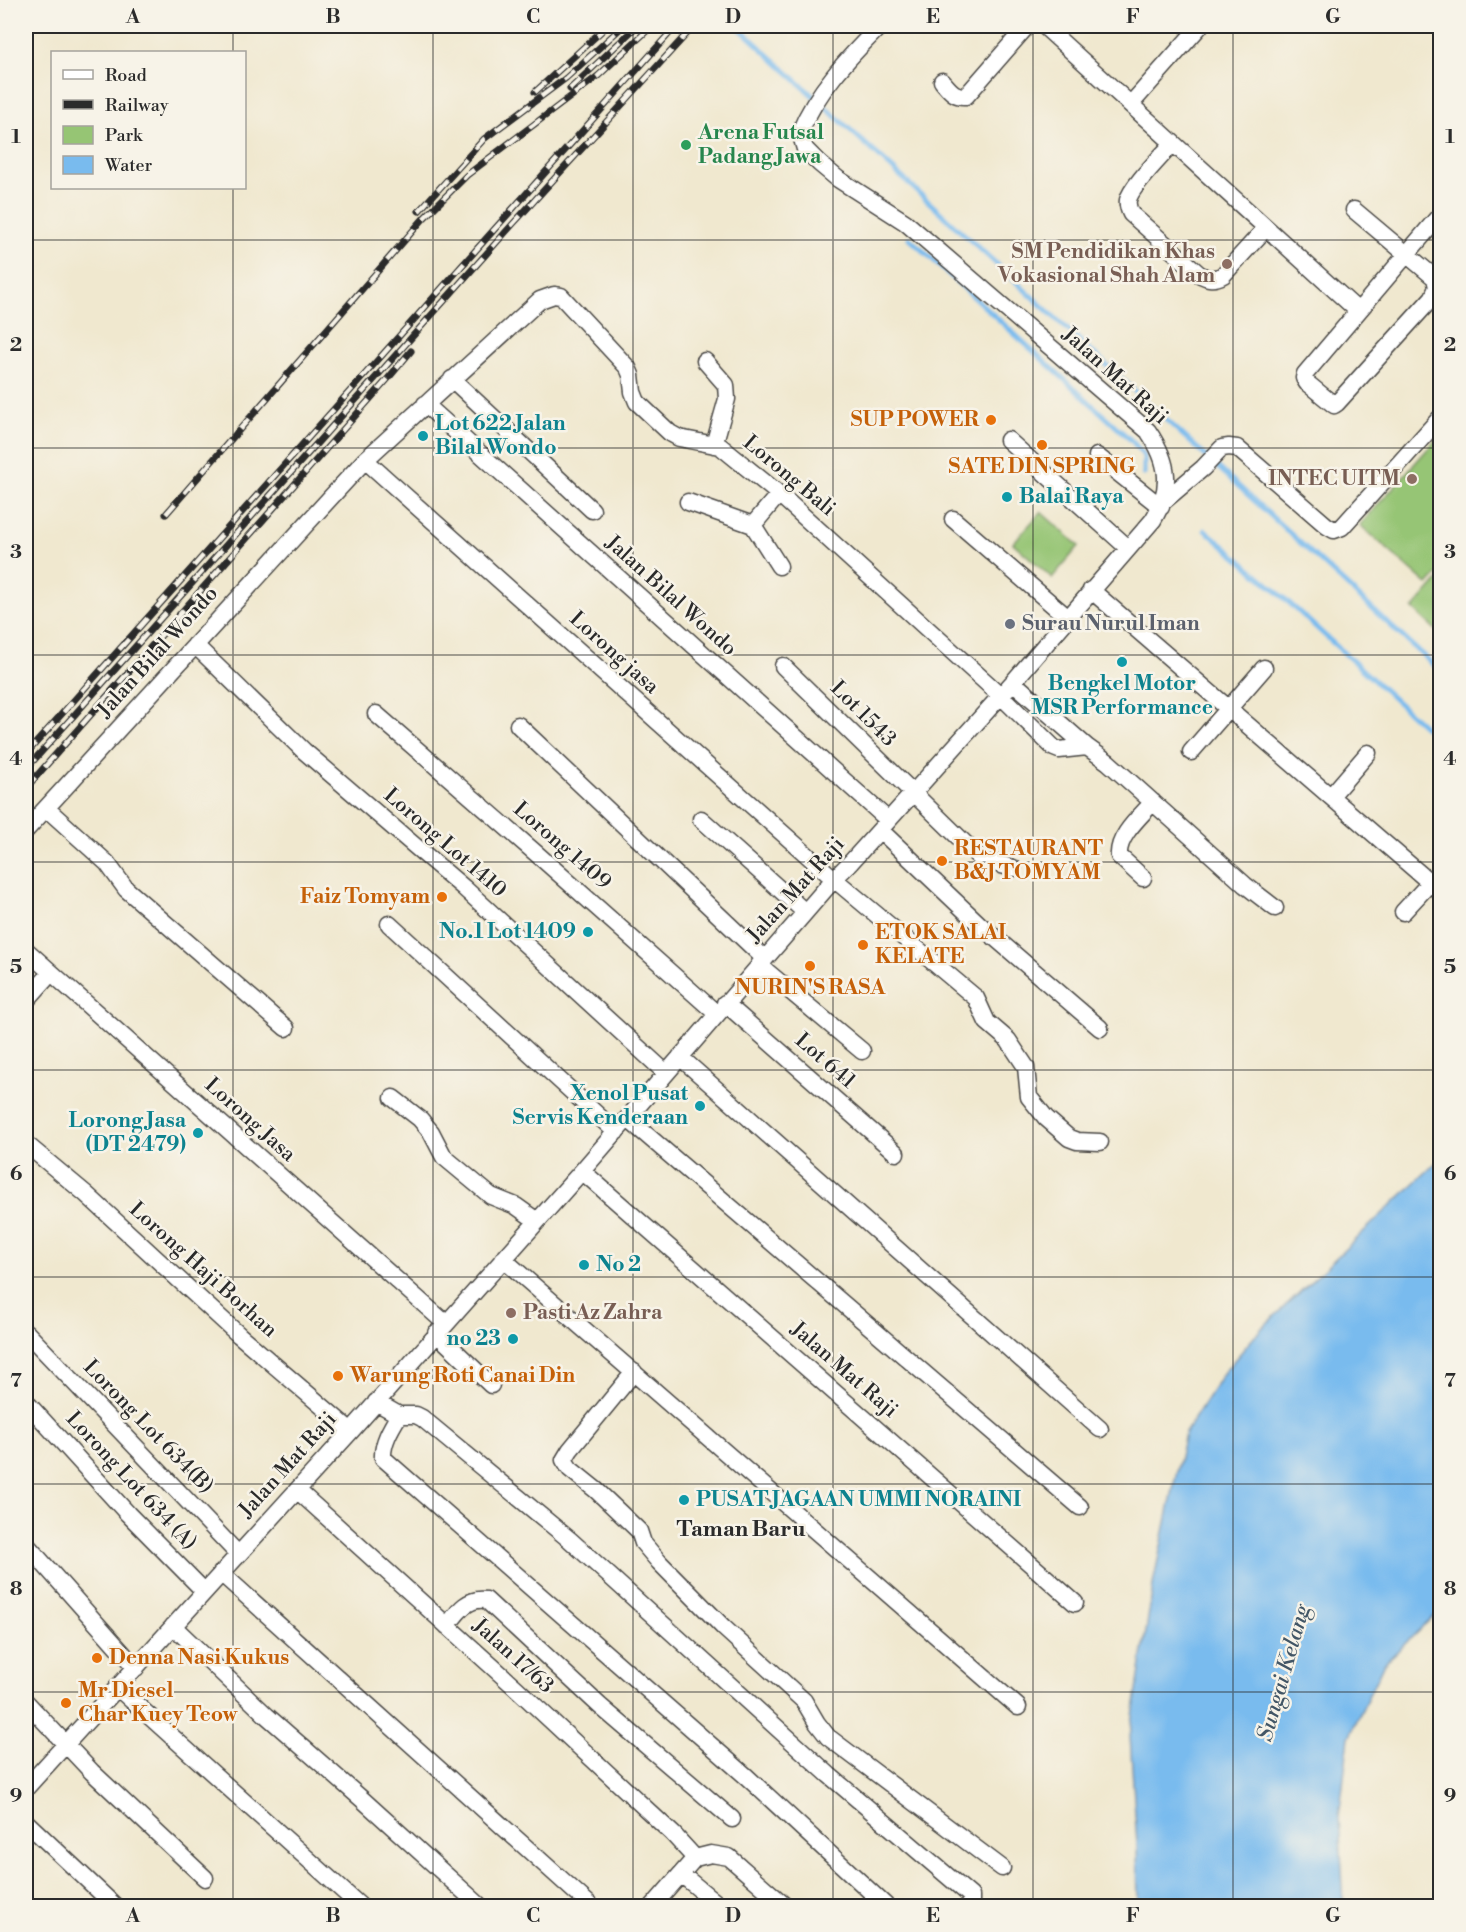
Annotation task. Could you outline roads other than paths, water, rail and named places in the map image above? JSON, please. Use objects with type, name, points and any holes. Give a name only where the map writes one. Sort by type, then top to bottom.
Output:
[{"type":"street","name":"Jalan Mat Raji","points":[[26,1788],[351,1431],[582,1171],[834,879],[1013,682],[1153,520],[1162,504],[1167,484],[1165,464],[1158,446],[1148,431],[906,222],[838,179],[805,149],[800,132],[807,114],[856,50],[880,26]]},
{"type":"street","points":[[942,81],[953,93],[966,96],[1027,26]]},
{"type":"street","points":[[1044,26],[1358,311]]},
{"type":"street","points":[[1131,104],[1200,26]]},
{"type":"street","points":[[1173,143],[1134,188],[1127,205],[1131,214],[1207,279],[1218,278],[1223,274],[1266,228]]},
{"type":"street","points":[[1354,210],[1406,255],[1435,278],[1437,287],[1433,297],[1334,405],[1307,383],[1305,375],[1358,311],[1406,255],[1440,215]]},
{"type":"street","name":"Jalan Bilal Wondo","points":[[26,830],[365,460],[540,300],[554,295],[561,296]]},
{"type":"street","name":"Lorong Bali","points":[[561,296],[628,368],[637,402],[670,433],[680,438],[720,446],[779,494],[1000,694],[1054,748],[1059,750],[1087,747]]},
{"type":"street","points":[[705,361],[726,385],[727,399],[714,445]]},
{"type":"street","points":[[452,379],[592,510]]},
{"type":"street","name":"Jalan Bilal Wondo","points":[[425,404],[884,825]]},
{"type":"street","points":[[1097,456],[1162,504],[1222,448],[1237,448],[1334,530],[1342,527],[1440,418]]},
{"type":"street","points":[[1008,440],[1128,548]]},
{"type":"street","name":"Lorong jasa","points":[[365,460],[834,879],[976,998],[987,1022],[1008,1040],[1026,1067],[1029,1097],[1046,1118],[1077,1142],[1100,1142]]},
{"type":"street","points":[[753,525],[779,494]]},
{"type":"street","points":[[688,502],[753,525],[779,566]]},
{"type":"street","points":[[953,519],[1068,618]]},
{"type":"street","points":[[1092,590],[1331,796],[1437,882],[1404,912]]},
{"type":"street","name":"Lorong Lot 1410","points":[[195,645],[304,751],[464,888],[666,1073]]},
{"type":"street","name":"Lot 1543","points":[[783,666],[982,860],[1013,868]]},
{"type":"street","points":[[1191,752],[1264,668]]},
{"type":"street","points":[[1013,682],[1153,802],[1245,885],[1275,908]]},
{"type":"street","name":"Lorong 1409","points":[[376,714],[721,1009]]},
{"type":"street","points":[[518,725],[762,962],[862,1051]]},
{"type":"street","points":[[1331,796],[1368,753]]},
{"type":"street","points":[[1143,878],[1119,856],[1118,850],[1129,830],[1153,802]]},
{"type":"street","points":[[46,808],[107,863],[126,889],[286,1028]]},
{"type":"street","points":[[701,819],[805,912]]},
{"type":"street","points":[[884,825],[979,924],[1100,1028]]},
{"type":"street","points":[[389,924],[616,1132]]},
{"type":"street","name":"Lorong Jasa","points":[[26,950],[441,1328],[491,1385]]},
{"type":"street","points":[[26,1001],[51,973]]},
{"type":"street","name":"Lot 641","points":[[721,1009],[896,1153]]},
{"type":"street","points":[[680,1057],[1100,1429]]},
{"type":"street","points":[[393,1098],[420,1119],[431,1132],[444,1157],[491,1197],[516,1206],[537,1221]]},
{"type":"street","points":[[628,1119],[1080,1507]]},
{"type":"street","name":"Lorong Haji Borhan","points":[[26,1144],[86,1194],[239,1335],[351,1431]]},
{"type":"street","name":"Jalan Mat Raji","points":[[582,1171],[1075,1603]]},
{"type":"street","points":[[503,1259],[1018,1707]]},
{"type":"street","name":"Lorong Lot 634(B)","points":[[26,1332],[238,1554]]},
{"type":"street","points":[[634,1372],[570,1450],[564,1460],[570,1469],[630,1522],[639,1531],[643,1543],[659,1562],[724,1628],[804,1701],[828,1737],[1002,1868]]},
{"type":"street","name":"Lorong Lot 634 (A)","points":[[26,1402],[128,1514],[204,1591]]},
{"type":"street","points":[[376,1402],[399,1415],[422,1418],[570,1540],[829,1775],[970,1896],[971,1902],[968,1906]]},
{"type":"street","points":[[399,1415],[391,1428],[383,1450],[383,1458],[747,1777],[886,1906]]},
{"type":"street","name":"Jalan 17/63","points":[[297,1490],[635,1798],[695,1858]]},
{"type":"street","points":[[26,1544],[136,1668]]},
{"type":"street","points":[[221,1573],[591,1906]]},
{"type":"street","points":[[447,1626],[462,1606],[478,1599],[486,1600],[600,1706],[732,1819]]},
{"type":"street","points":[[173,1626],[267,1716],[372,1807],[480,1906]]},
{"type":"street","points":[[118,1688],[360,1906]]},
{"type":"street","points":[[26,1702],[92,1772],[205,1878]]},
{"type":"street","points":[[26,1822],[115,1906]]},
{"type":"street","points":[[653,1906],[695,1858],[711,1854],[729,1857],[784,1906]]},
{"type":"street","points":[[681,1874],[720,1906]]},
{"type":"water","name":"Sungai Kelang","points":[[1440,1159],[1440,1610],[1383,1665],[1349,1737],[1339,1817],[1344,1906],[1138,1906],[1137,1845],[1130,1736],[1154,1579],[1185,1433],[1224,1372],[1262,1328]]},
{"type":"waterway","points":[[737,26],[1440,671]]},
{"type":"waterway","points":[[909,238],[1133,442],[1144,456],[1144,474]]},
{"type":"waterway","points":[[1205,530],[1273,588],[1440,741]]},
{"type":"railway","points":[[535,92],[607,26]]},
{"type":"railway","points":[[419,211],[484,139],[566,78],[623,26]]},
{"type":"railway","points":[[570,89],[637,26]]},
{"type":"railway","points":[[166,514],[424,218],[467,175],[598,76],[652,26]]},
{"type":"railway","points":[[26,754],[676,26]]},
{"type":"railway","points":[[26,769],[512,225],[694,26]]},
{"type":"railway","points":[[26,788],[411,351]]},
{"type":"place","name":"Arena Futsal Padang Jawa","points":[[686,145]]},
{"type":"place","name":"SM Pendidikan Khas Vokasional Shah Alam","points":[[1227,264]]},
{"type":"place","name":"SUP POWER","points":[[991,420]]},
{"type":"place","name":"Lot 622 Jalan Bilal Wondo","points":[[423,436]]},
{"type":"place","name":"SATE DIN SPRING","points":[[1042,445]]},
{"type":"place","name":"INTEC UITM","points":[[1412,479]]},
{"type":"place","name":"Balai Raya","points":[[1007,497]]},
{"type":"place","name":"Surau Nurul Iman","points":[[1010,624]]},
{"type":"place","name":"Bengkel Motor MSR Performance","points":[[1122,662]]},
{"type":"place","name":"RESTAURANT B&J TOMYAM","points":[[942,861]]},
{"type":"place","name":"Faiz Tomyam","points":[[442,897]]},
{"type":"place","name":"No.1 Lot 1409","points":[[588,932]]},
{"type":"place","name":"ETOK SALAI KELATE","points":[[863,945]]},
{"type":"place","name":"NURIN'S RASA","points":[[810,966]]},
{"type":"place","name":"Xenol Pusat Servis Kenderaan","points":[[700,1106]]},
{"type":"place","name":"Lorong Jasa (DT 2479)","points":[[198,1133]]},
{"type":"place","name":"No 2","points":[[584,1265]]},
{"type":"place","name":"Pasti Az Zahra","points":[[511,1313]]},
{"type":"place","name":"no 23","points":[[513,1339]]},
{"type":"place","name":"Warung Roti Canai Din","points":[[338,1376]]},
{"type":"place","name":"PUSAT JAGAAN UMMI NORAINI","points":[[684,1500]]},
{"type":"place","name":"Denna Nasi Kukus","points":[[97,1658]]},
{"type":"place","name":"Mr Diesel Char Kuey Teow","points":[[66,1703]]},
{"type":"district","name":"Taman Baru","points":[[741,1529]]}]
